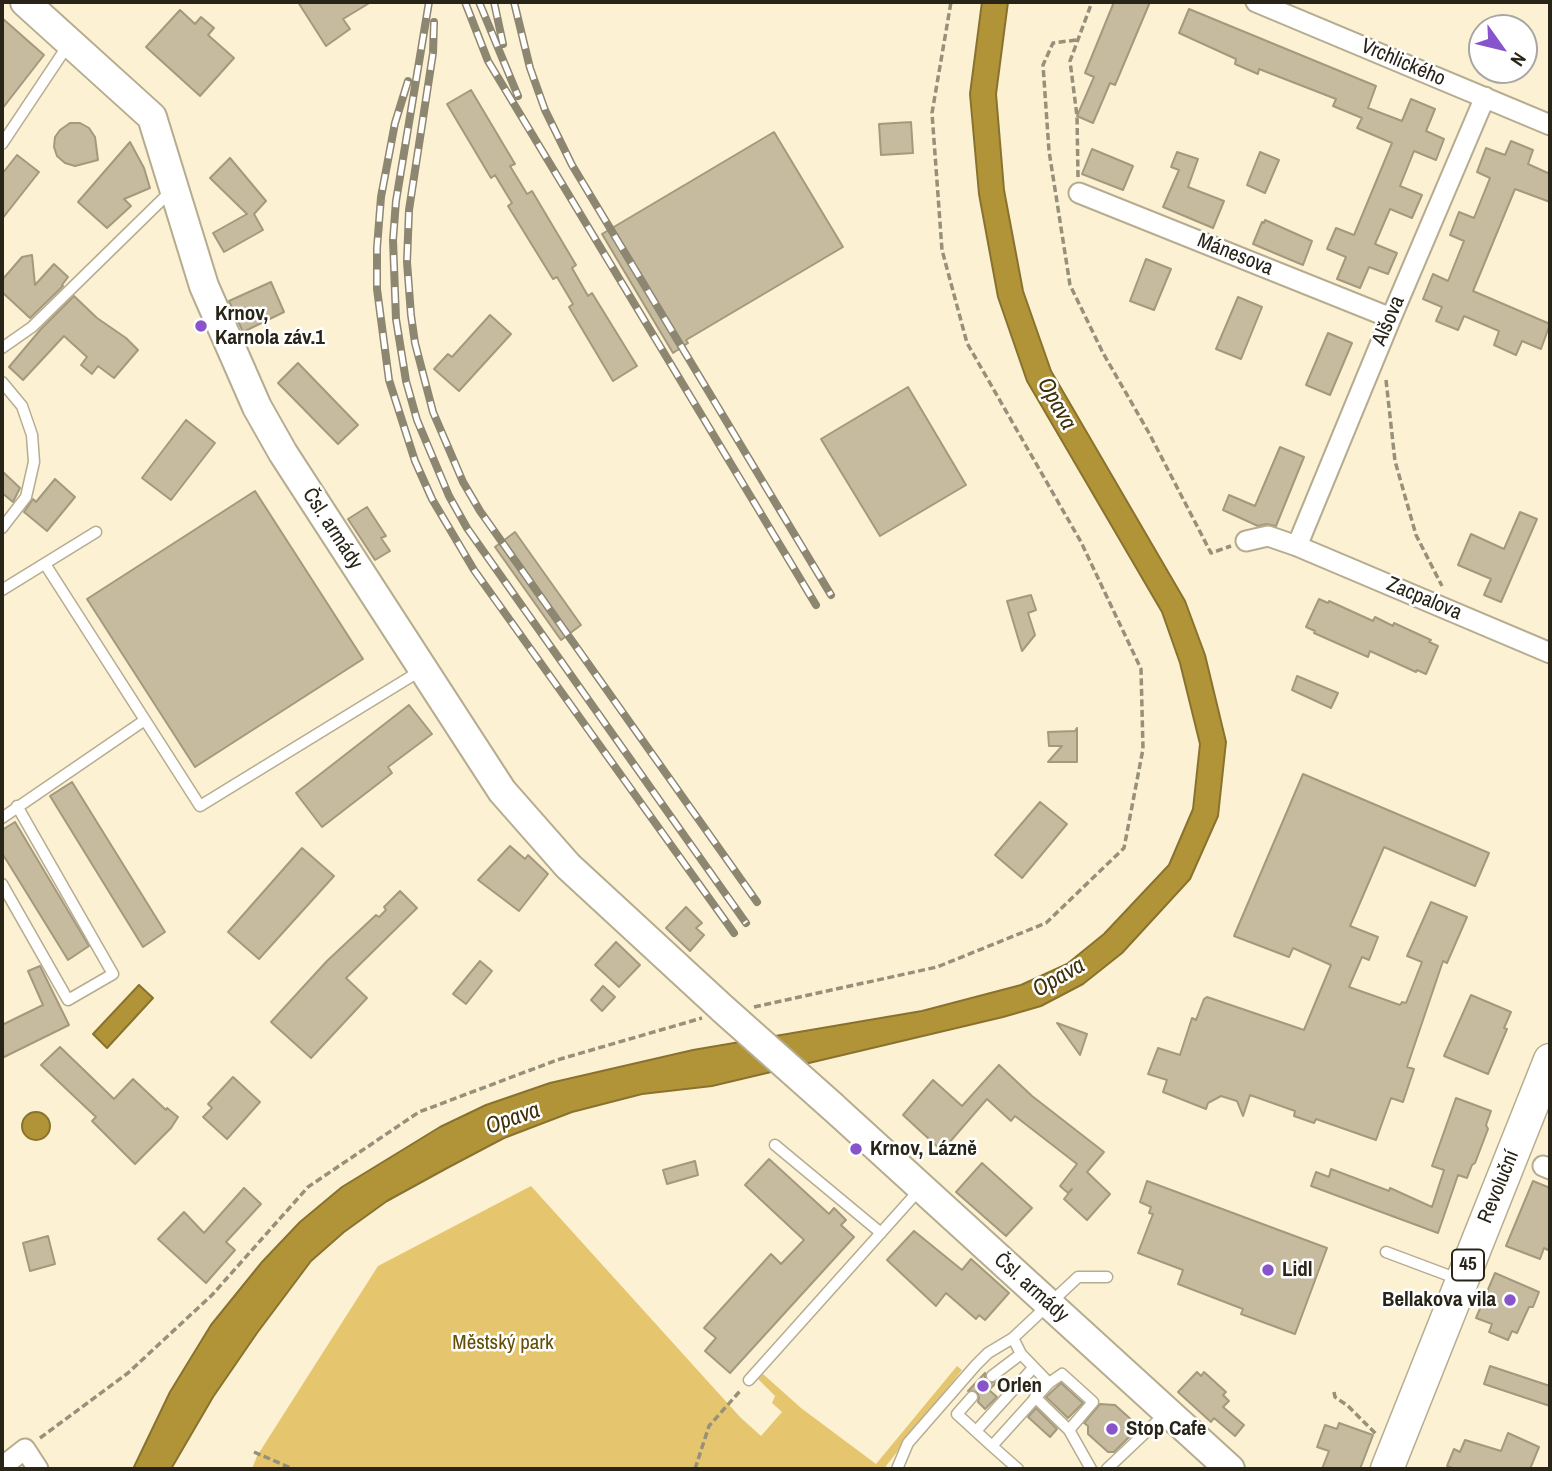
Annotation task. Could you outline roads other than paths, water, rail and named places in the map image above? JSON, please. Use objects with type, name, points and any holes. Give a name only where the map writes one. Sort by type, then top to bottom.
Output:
[{"type":"main road","name":"Čsl. armády","points":[[25,2],[152,117],[204,286],[257,407],[283,453],[502,791],[559,857],[1230,1469]]},
{"type":"main road","name":"Revoluční","points":[[1387,1469],[1550,1060]]},
{"type":"street","name":"Vrchlického","points":[[1256,2],[1550,125]]},
{"type":"street","name":"Alšova","points":[[1297,546],[1485,97]]},
{"type":"street","name":"Mánesova","points":[[1079,193],[1391,318]]},
{"type":"street","name":"Zacpalova","points":[[1246,541],[1268,536],[1297,546],[1550,653]]},
{"type":"street","points":[[2,1467],[25,1449],[38,1469]]},
{"type":"lane","points":[[2,144],[70,42]]},
{"type":"lane","points":[[2,348],[32,327],[174,188]]},
{"type":"lane","points":[[2,382],[22,406],[32,435],[34,462],[26,497],[2,528]]},
{"type":"lane","points":[[2,590],[96,532]]},
{"type":"lane","points":[[45,564],[200,806],[423,670]]},
{"type":"lane","points":[[2,818],[145,720]]},
{"type":"lane","points":[[2,884],[68,1000],[113,974],[16,806]]},
{"type":"lane","points":[[775,1145],[881,1233]]},
{"type":"lane","points":[[749,1380],[921,1188]]},
{"type":"lane","points":[[1386,1252],[1462,1280]]},
{"type":"lane","points":[[897,1469],[908,1443],[988,1353],[1013,1338],[1078,1277],[1107,1277]]},
{"type":"lane","points":[[1013,1338],[1021,1354],[1049,1383]]},
{"type":"lane","points":[[992,1376],[1021,1354]]},
{"type":"lane","points":[[976,1431],[1033,1368]]},
{"type":"lane","points":[[992,1446],[1035,1397],[1062,1374],[1093,1402],[1069,1430]]},
{"type":"lane","points":[[972,1397],[957,1414],[1018,1469]]},
{"type":"lane","points":[[1035,1397],[1069,1430],[1091,1469]]},
{"type":"lane","points":[[1107,1469],[1167,1412]]},
{"type":"water","name":"Opava","points":[[982,2],[1008,2],[996,94],[1004,190],[1023,291],[1051,371],[1185,601],[1205,655],[1226,742],[1218,816],[1190,879],[1122,953],[1083,984],[1041,1006],[712,1086],[642,1094],[572,1112],[504,1138],[387,1201],[344,1232],[311,1261],[213,1397],[171,1469],[133,1469],[170,1392],[211,1325],[262,1262],[300,1222],[342,1187],[440,1127],[486,1105],[550,1083],[693,1050],[922,1011],[1021,985],[1067,964],[1104,934],[1169,865],[1193,809],[1200,744],[1180,663],[1162,612],[1027,381],[998,297],[979,194],[970,94]]},
{"type":"water","points":[[139,985],[153,998],[107,1048],[93,1034]]},
{"type":"water","points":[[36,1112],[46,1116],[50,1126],[46,1136],[36,1140],[26,1136],[22,1126],[26,1116]]},
{"type":"railway","points":[[429,2],[396,201],[393,240],[396,319],[406,381],[417,420],[449,496],[467,528],[746,923]]},
{"type":"railway","points":[[465,2],[488,61],[816,605]]},
{"type":"railway","points":[[479,2],[518,96]]},
{"type":"railway","points":[[494,2],[503,44]]},
{"type":"railway","points":[[514,2],[530,68],[545,110],[572,165],[831,595]]},
{"type":"railway","points":[[434,22],[433,53],[409,210],[407,262],[415,343],[433,412],[463,482],[480,511],[757,902]]},
{"type":"railway","points":[[408,81],[395,123],[381,197],[377,289],[389,380],[415,461],[432,499],[474,570],[734,933]]},
{"type":"place","name":"Krnov, Karnola záv.1","points":[[201,326]]},
{"type":"place","name":"Krnov, Lázně","points":[[856,1149]]},
{"type":"place","name":"Lidl","points":[[1268,1270]]},
{"type":"place","name":"Bellakova vila","points":[[1510,1300]]},
{"type":"place","name":"Orlen","points":[[983,1386]]},
{"type":"place","name":"Stop Cafe","points":[[1112,1429]]},
{"type":"park label","name":"Městský park","points":[[503,1343]]}]
